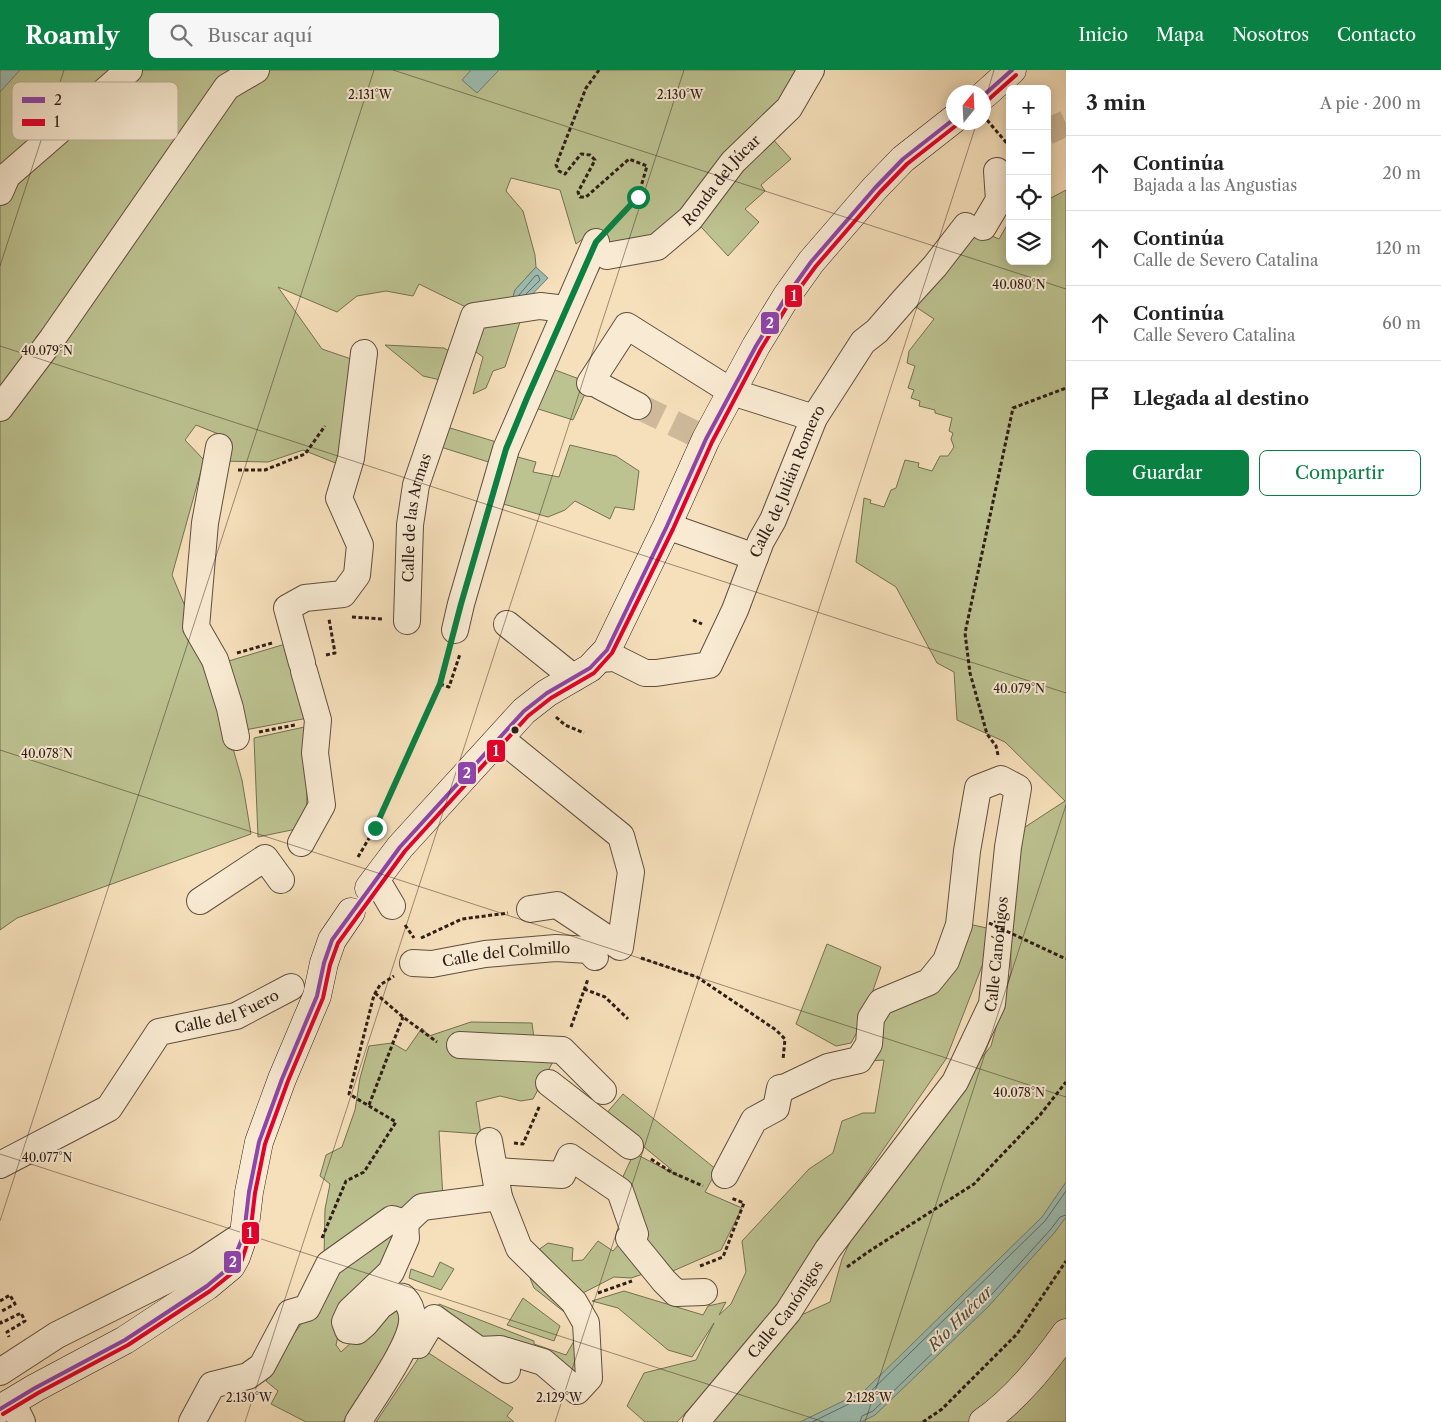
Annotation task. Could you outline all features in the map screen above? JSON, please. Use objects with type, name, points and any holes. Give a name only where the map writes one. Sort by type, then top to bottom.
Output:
[{"type":"street","points":[[114,82],[128,70]]},
{"type":"street","points":[[0,408],[58,331],[227,87],[256,70]]},
{"type":"street","name":"Ronda del Júcar","points":[[602,249],[657,247],[690,219],[732,162],[789,108],[811,70]]},
{"type":"street","points":[[991,89],[1012,70]]},
{"type":"street","points":[[392,906],[373,884],[400,847],[524,711],[542,696],[590,668],[602,655],[667,526],[706,440],[756,346],[786,297],[811,262],[850,215],[902,159],[946,125]]},
{"type":"street","points":[[0,192],[7,176],[48,140]]},
{"type":"street","name":"Calle de Julián Romero","points":[[602,655],[615,658],[645,673],[656,674],[709,665],[735,610],[755,556],[773,520],[814,418],[863,342],[877,331],[935,266],[999,200],[997,171],[982,191]]},
{"type":"street","points":[[455,630],[506,449],[566,309],[602,249]]},
{"type":"street","name":"Calle de las Armas","points":[[407,621],[410,525],[416,485],[474,316],[540,306],[566,309]]},
{"type":"street","points":[[638,406],[595,385],[627,326],[732,392],[814,418]]},
{"type":"street","points":[[301,843],[322,806],[316,753],[318,720],[309,663],[295,636],[287,608],[305,598],[343,594],[357,575],[360,545],[339,498],[351,458],[364,353]]},
{"type":"street","points":[[217,459],[205,523],[196,627],[215,660],[230,708],[236,737]]},
{"type":"street","points":[[667,526],[755,556]]},
{"type":"street","points":[[507,624],[574,678]]},
{"type":"street","points":[[500,738],[621,836],[631,872],[620,947],[557,905],[530,909]]},
{"type":"street","points":[[719,1186],[754,1120],[776,1108],[780,1088],[828,1067],[859,1060],[869,1044],[871,1018],[881,1002],[929,982],[946,961],[959,925],[967,851],[978,788],[1001,778]]},
{"type":"street","name":"Calle Canónigos","points":[[696,1422],[788,1312],[828,1249],[954,1082],[992,1004],[1008,847],[1018,788],[1001,778]]},
{"type":"street","points":[[200,901],[265,858],[282,880]]},
{"type":"street","points":[[11,1411],[207,1286],[231,1266],[244,1234],[249,1192],[259,1142],[282,1079],[317,996],[324,962],[332,940],[351,912]]},
{"type":"street","name":"Calle del Colmillo","points":[[415,952],[432,964],[485,954],[556,948],[589,950],[595,957]]},
{"type":"street","name":"Calle del Fuero","points":[[0,1166],[110,1108],[159,1032],[236,1016],[291,987]]},
{"type":"street","points":[[449,1044],[562,1050],[604,1091]]},
{"type":"street","points":[[549,1083],[630,1146]]},
{"type":"street","points":[[480,1350],[500,1349],[543,1362],[577,1391],[590,1378],[586,1323],[574,1302],[519,1248],[499,1197],[489,1142]]},
{"type":"street","points":[[495,1171],[562,1175],[570,1157],[620,1191],[635,1234],[629,1238],[664,1282],[676,1293],[704,1292]]},
{"type":"street","points":[[405,1223],[422,1207],[499,1197]]},
{"type":"street","points":[[192,1422],[212,1385],[248,1376],[262,1366],[290,1313],[307,1308],[329,1264],[392,1219],[405,1223]]},
{"type":"street","points":[[358,1422],[405,1346],[412,1324],[412,1312],[409,1303],[403,1297],[394,1296],[380,1306],[357,1331],[348,1330],[345,1322],[350,1312],[391,1272],[406,1238],[405,1223]]},
{"type":"street","points":[[0,1372],[57,1336],[197,1264],[244,1234]]},
{"type":"street","points":[[405,1346],[418,1345],[434,1318],[507,1370]]},
{"type":"street","points":[[983,1422],[1028,1381],[1066,1333]]},
{"type":"path","points":[[599,70],[586,88],[556,166],[558,171],[565,174],[581,154],[590,155],[595,160],[578,192],[580,197],[586,197],[629,159],[647,166],[638,197],[602,249]]},
{"type":"path","points":[[991,124],[1006,142]]},
{"type":"path","points":[[1001,778],[996,746],[987,734],[970,673],[965,633],[1013,408],[1066,388]]},
{"type":"path","points":[[217,459],[265,470],[305,454],[325,426]]},
{"type":"path","points":[[309,663],[335,653],[328,613]]},
{"type":"path","points":[[345,616],[407,621]]},
{"type":"path","points":[[373,884],[355,862],[375,828],[420,724],[440,684],[455,630]]},
{"type":"path","points":[[215,660],[295,636]]},
{"type":"path","points":[[236,737],[318,720]]},
{"type":"path","points":[[565,726],[584,733]]},
{"type":"path","points":[[392,906],[415,952]]},
{"type":"path","points":[[320,1242],[346,1181],[364,1172],[396,1122],[349,1094],[375,993],[380,985],[415,952],[462,919],[530,909]]},
{"type":"path","points":[[989,923],[1066,959]]},
{"type":"path","points":[[620,947],[626,953],[697,977],[776,1030],[785,1039],[780,1088]]},
{"type":"path","points":[[562,1050],[595,957]]},
{"type":"path","points":[[584,988],[605,997],[628,1019]]},
{"type":"path","points":[[375,993],[403,1017],[449,1044]]},
{"type":"path","points":[[369,1105],[403,1017]]},
{"type":"path","points":[[846,1268],[974,1184],[1040,1115],[1066,1082]]},
{"type":"path","points":[[489,1142],[524,1144],[549,1083]]},
{"type":"path","points":[[671,1172],[719,1186],[744,1203],[723,1257]]},
{"type":"path","points":[[923,1422],[942,1409],[1017,1334],[1066,1261]]},
{"type":"path","points":[[0,1300],[10,1295],[15,1304],[0,1312]]},
{"type":"path","points":[[0,1321],[1,1323],[20,1313],[25,1322],[7,1332],[12,1342]]},
{"type":"green space","points":[[0,70],[799,70],[781,101],[657,239],[607,256],[594,278],[592,232],[576,244],[560,190],[511,178],[506,191],[523,211],[535,255],[536,267],[515,290],[513,297],[478,313],[419,284],[413,296],[386,291],[357,296],[337,312],[278,287],[322,349],[360,362],[348,468],[303,450],[268,462],[218,461],[226,437],[196,425],[185,440],[204,460],[172,575],[209,664],[242,780],[251,834],[17,918],[0,930]]},
{"type":"green space","points":[[768,134],[791,159],[761,185],[765,191],[745,209],[759,222],[728,256],[690,215]]},
{"type":"green space","points":[[1066,190],[1066,1422],[698,1422],[788,1321],[830,1302],[842,1259],[860,1221],[943,1107],[991,1046],[1011,972],[1010,891],[1022,829],[1065,801],[1005,742],[957,720],[954,672],[937,663],[896,587],[856,562],[864,498],[871,500],[870,503],[884,507],[891,490],[896,488],[905,460],[919,463],[918,467],[932,471],[940,456],[948,456],[954,447],[951,439],[953,433],[949,431],[952,418],[935,413],[935,410],[919,406],[920,401],[911,398],[914,390],[908,388],[915,366],[907,363],[909,351],[934,319],[913,305],[971,227],[999,239],[1006,227],[1006,265],[1051,265],[1051,198]]},
{"type":"green space","points":[[522,316],[505,367],[493,371],[486,388],[473,394],[483,357],[469,347],[477,328]]},
{"type":"green space","points":[[385,345],[444,348],[452,353],[445,381],[423,376]]},
{"type":"green space","points":[[547,367],[590,383],[573,420],[529,406]]},
{"type":"green space","points":[[437,424],[503,444],[498,465],[431,444]]},
{"type":"green space","points":[[570,445],[616,456],[639,471],[634,510],[615,507],[610,519],[575,501],[565,510],[548,517],[500,503],[514,456],[536,462],[533,472],[559,477]]},
{"type":"green space","points":[[292,642],[308,718],[245,730],[222,663]]},
{"type":"green space","points":[[309,726],[306,827],[258,837],[254,738]]},
{"type":"green space","points":[[959,925],[973,925],[996,930],[946,1059],[835,1219],[776,1315],[677,1422],[645,1422],[627,1406],[644,1373],[696,1360],[714,1323],[692,1357],[668,1350],[618,1308],[592,1301],[624,1291],[703,1315],[708,1306],[726,1302],[719,1315],[731,1304],[746,1272],[742,1241],[809,1169],[833,1153],[842,1121],[863,1113],[875,1113],[884,1060],[856,1062],[871,1018],[929,982]]},
{"type":"green space","points":[[827,944],[881,967],[862,1023],[851,1043],[836,1046],[796,1024]]},
{"type":"green space","points":[[471,1022],[532,1023],[536,1054],[556,1056],[533,1099],[521,1101],[500,1096],[476,1102],[481,1134],[439,1131],[443,1198],[398,1233],[388,1258],[344,1309],[336,1345],[341,1352],[390,1307],[402,1312],[400,1331],[343,1422],[306,1422],[271,1404],[278,1391],[266,1381],[288,1342],[312,1309],[324,1259],[325,1209],[330,1184],[320,1176],[326,1155],[342,1147],[355,1110],[360,1078],[369,1046],[392,1043],[406,1051],[422,1028],[429,1036]]},
{"type":"green space","points":[[623,1094],[717,1170],[705,1192],[742,1208],[721,1250],[666,1274],[636,1238],[620,1183],[634,1153],[680,1177],[671,1172],[672,1170],[605,1115]]},
{"type":"green space","points":[[598,1241],[613,1251],[620,1243],[643,1274],[631,1278],[614,1277],[579,1295],[534,1253],[548,1243],[573,1248],[572,1261],[583,1260]]},
{"type":"green space","points":[[440,1262],[454,1269],[441,1290],[409,1278],[411,1269],[433,1277]]},
{"type":"green space","points":[[530,1278],[544,1279],[568,1301],[584,1325],[589,1378],[580,1384],[518,1351],[500,1347],[481,1348],[434,1316],[439,1304],[534,1341],[534,1344],[566,1355],[574,1341],[578,1323],[534,1288]]},
{"type":"green space","points":[[523,1298],[560,1326],[554,1341],[507,1325]]},
{"type":"green space","points":[[424,1350],[513,1408],[507,1416],[514,1422],[376,1422]]},
{"type":"water","points":[[0,70],[20,70],[0,92]]},
{"type":"water","points":[[471,70],[499,70],[477,93],[462,80]]},
{"type":"water","points":[[536,267],[548,278],[521,306],[513,297],[515,290]]},
{"type":"water","name":"Río Huécar","points":[[1066,1182],[1066,1217],[1055,1232],[988,1307],[875,1415],[861,1422],[800,1422],[864,1391],[1042,1217]]},
{"type":"tunnel","points":[[1051,130],[1066,123]]},
{"type":"tunnel","points":[[638,406],[706,439]]},
{"type":"transit line","name":"2","points":[[991,89],[1012,70]]},
{"type":"transit line","name":"1","points":[[991,97],[1016,75]]},
{"type":"transit line","name":"2","points":[[0,1409],[125,1340],[207,1286],[231,1266],[244,1234],[249,1192],[259,1142],[282,1079],[317,996],[324,963],[332,940],[400,847],[524,711],[547,693],[590,668],[607,650],[667,526],[706,439],[756,346],[786,297],[811,262],[875,188],[903,159],[946,125]]},
{"type":"transit line","name":"1","points":[[3,1414],[128,1345],[210,1291],[236,1270],[242,1260],[250,1235],[255,1193],[265,1144],[288,1081],[323,998],[330,965],[338,943],[405,851],[528,716],[551,698],[594,673],[612,653],[673,529],[712,442],[761,349],[791,300],[816,266],[880,192],[907,164],[950,130]]},
{"type":"route","points":[[375,828],[440,684],[506,449],[527,398],[596,242],[638,197]]}]
